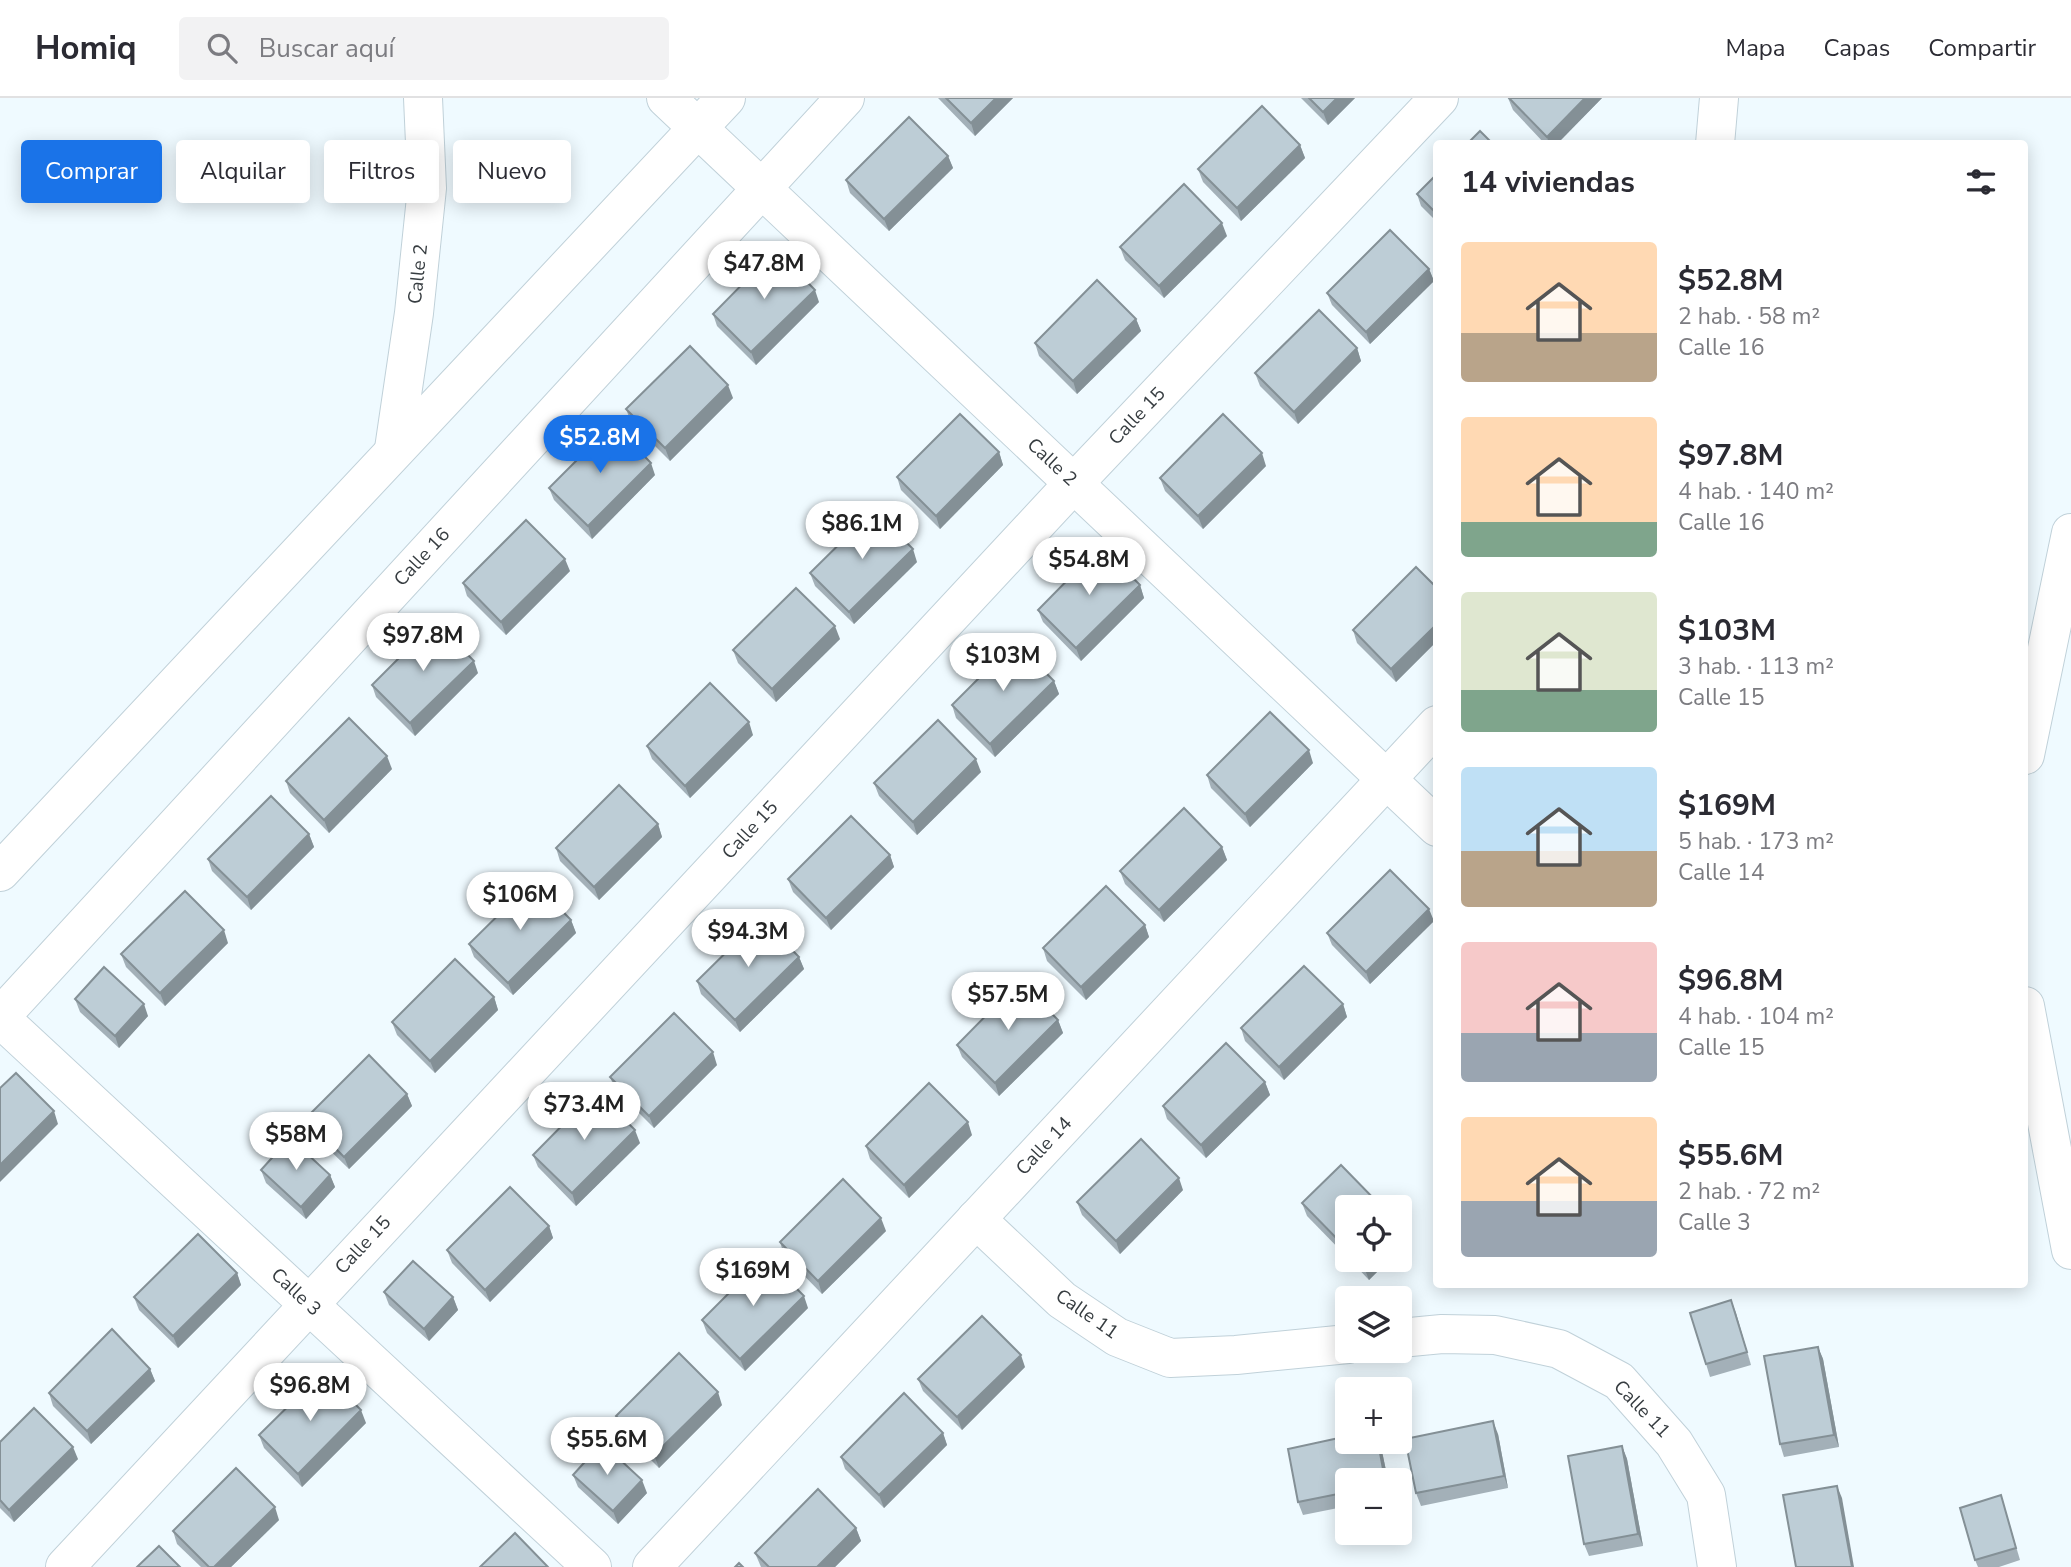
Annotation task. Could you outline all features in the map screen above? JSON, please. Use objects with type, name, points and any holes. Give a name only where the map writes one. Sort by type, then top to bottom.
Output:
[{"type":"street","name":"Calle 2","points":[[394,449],[414,313],[427,188],[424,98]]},
{"type":"street","name":"Calle 2","points":[[666,98],[760,190],[1433,823]]},
{"type":"street","points":[[0,872],[726,98]]},
{"type":"street","name":"Calle 16","points":[[0,1018],[845,98]]},
{"type":"street","name":"Calle 15","points":[[65,1567],[1074,483],[1439,98]]},
{"type":"street","points":[[1715,140],[1719,98]]},
{"type":"street","points":[[2028,741],[2071,533]]},
{"type":"street","name":"Calle 14","points":[[652,1567],[1433,730]]},
{"type":"street","name":"Calle 3","points":[[0,1018],[592,1567]]},
{"type":"street","points":[[2028,1021],[2071,1250]]},
{"type":"street","name":"Calle 11","points":[[976,1219],[1062,1300],[1116,1337],[1170,1358],[1335,1345]]},
{"type":"street","name":"Calle 11","points":[[1412,1337],[1443,1334],[1495,1335],[1559,1349],[1619,1381],[1674,1443],[1706,1495],[1717,1567]]},
{"type":"building","points":[[946,98],[996,98],[971,123]]},
{"type":"building","points":[[1309,98],[1337,98],[1323,112]]},
{"type":"building","points":[[1509,98],[1585,98],[1547,137]]},
{"type":"building","points":[[1262,106],[1300,145],[1237,208],[1198,169]]},
{"type":"building","points":[[909,117],[948,156],[884,219],[846,180]]},
{"type":"building","points":[[1480,131],[1489,140],[1471,140]]},
{"type":"building","points":[[1433,178],[1433,210],[1417,194]]},
{"type":"building","points":[[1184,184],[1222,223],[1159,286],[1120,247]]},
{"type":"building","points":[[1390,230],[1429,269],[1366,332],[1327,293]]},
{"type":"building","points":[[776,250],[815,290],[751,352],[713,314]]},
{"type":"building","points":[[1097,280],[1136,319],[1073,381],[1035,343]]},
{"type":"building","points":[[1319,310],[1357,348],[1294,412],[1255,373]]},
{"type":"building","points":[[690,346],[728,385],[665,448],[626,409]]},
{"type":"building","points":[[960,414],[999,452],[936,516],[897,477]]},
{"type":"building","points":[[1223,414],[1262,453],[1198,516],[1160,478]]},
{"type":"building","points":[[613,424],[651,463],[588,526],[549,488]]},
{"type":"building","points":[[874,510],[913,549],[849,612],[810,573]]},
{"type":"building","points":[[526,520],[565,559],[501,622],[463,583]]},
{"type":"building","points":[[1101,546],[1140,585],[1076,648],[1038,610]]},
{"type":"building","points":[[1416,567],[1433,584],[1433,628],[1391,669],[1353,630]]},
{"type":"building","points":[[796,588],[835,626],[772,689],[733,650]]},
{"type":"building","points":[[435,622],[474,661],[410,723],[372,685]]},
{"type":"building","points":[[1015,642],[1054,681],[990,744],[952,705]]},
{"type":"building","points":[[710,683],[749,722],[685,786],[647,746]]},
{"type":"building","points":[[1270,712],[1309,750],[1245,814],[1207,775]]},
{"type":"building","points":[[349,718],[387,756],[324,820],[286,781]]},
{"type":"building","points":[[938,720],[976,759],[913,822],[874,783]]},
{"type":"building","points":[[619,785],[658,824],[594,887],[556,848]]},
{"type":"building","points":[[271,796],[309,834],[247,897],[208,859]]},
{"type":"building","points":[[1184,808],[1222,847],[1159,910],[1120,871]]},
{"type":"building","points":[[851,816],[890,855],[826,918],[788,879]]},
{"type":"building","points":[[1390,870],[1429,909],[1366,972],[1327,933]]},
{"type":"building","points":[[533,881],[571,920],[508,983],[469,944]]},
{"type":"building","points":[[1106,886],[1145,925],[1081,987],[1043,948]]},
{"type":"building","points":[[185,891],[224,930],[160,993],[121,954]]},
{"type":"building","points":[[761,918],[799,957],[735,1020],[697,981]]},
{"type":"building","points":[[455,959],[494,997],[430,1061],[392,1022]]},
{"type":"building","points":[[1304,966],[1343,1004],[1279,1067],[1241,1028]]},
{"type":"building","points":[[104,967],[144,1004],[115,1036],[75,999]]},
{"type":"building","points":[[1020,981],[1058,1020],[995,1083],[957,1045]]},
{"type":"building","points":[[674,1013],[713,1052],[649,1116],[610,1077]]},
{"type":"building","points":[[1226,1043],[1265,1082],[1201,1145],[1163,1106]]},
{"type":"building","points":[[369,1055],[407,1094],[344,1157],[306,1118]]},
{"type":"building","points":[[16,1073],[54,1111],[0,1165],[0,1088]]},
{"type":"building","points":[[929,1083],[968,1122],[904,1185],[866,1146]]},
{"type":"building","points":[[596,1091],[635,1130],[572,1193],[533,1155]]},
{"type":"building","points":[[290,1138],[330,1175],[301,1207],[261,1170]]},
{"type":"building","points":[[1141,1139],[1179,1178],[1116,1241],[1077,1202]]},
{"type":"building","points":[[1341,1165],[1370,1195],[1335,1195],[1335,1237],[1302,1203]]},
{"type":"building","points":[[843,1179],[881,1218],[818,1281],[780,1242]]},
{"type":"building","points":[[510,1187],[549,1226],[485,1290],[447,1250]]},
{"type":"building","points":[[198,1234],[237,1273],[173,1336],[134,1297]]},
{"type":"building","points":[[765,1257],[804,1296],[740,1359],[702,1320]]},
{"type":"building","points":[[413,1261],[453,1297],[424,1329],[384,1292]]},
{"type":"building","points":[[1731,1300],[1747,1352],[1706,1364],[1690,1313]]},
{"type":"building","points":[[982,1316],[1021,1355],[957,1417],[918,1379]]},
{"type":"building","points":[[112,1329],[150,1369],[87,1431],[49,1393]]},
{"type":"building","points":[[1818,1347],[1834,1435],[1780,1444],[1764,1356]]},
{"type":"building","points":[[679,1353],[718,1392],[654,1455],[616,1416]]},
{"type":"building","points":[[323,1372],[361,1410],[298,1474],[259,1435]]},
{"type":"building","points":[[904,1393],[943,1433],[879,1495],[841,1457]]},
{"type":"building","points":[[34,1408],[73,1447],[9,1510],[0,1500],[0,1442]]},
{"type":"building","points":[[1493,1421],[1504,1476],[1416,1493],[1408,1454],[1412,1454],[1412,1438]]},
{"type":"building","points":[[1335,1439],[1335,1454],[1380,1454],[1383,1468],[1335,1468],[1335,1495],[1298,1502],[1288,1449]]},
{"type":"building","points":[[602,1443],[642,1480],[613,1511],[573,1475]]},
{"type":"building","points":[[1622,1446],[1638,1534],[1584,1544],[1568,1456]]},
{"type":"building","points":[[236,1468],[275,1507],[214,1567],[209,1567],[173,1531]]},
{"type":"building","points":[[1837,1486],[1852,1567],[1796,1567],[1783,1495]]},
{"type":"building","points":[[818,1489],[856,1528],[817,1567],[769,1567],[755,1553]]},
{"type":"building","points":[[2001,1495],[2016,1548],[1975,1560],[1960,1508]]},
{"type":"building","points":[[515,1533],[548,1567],[480,1567]]},
{"type":"building","points":[[159,1546],[180,1567],[137,1567]]}]
